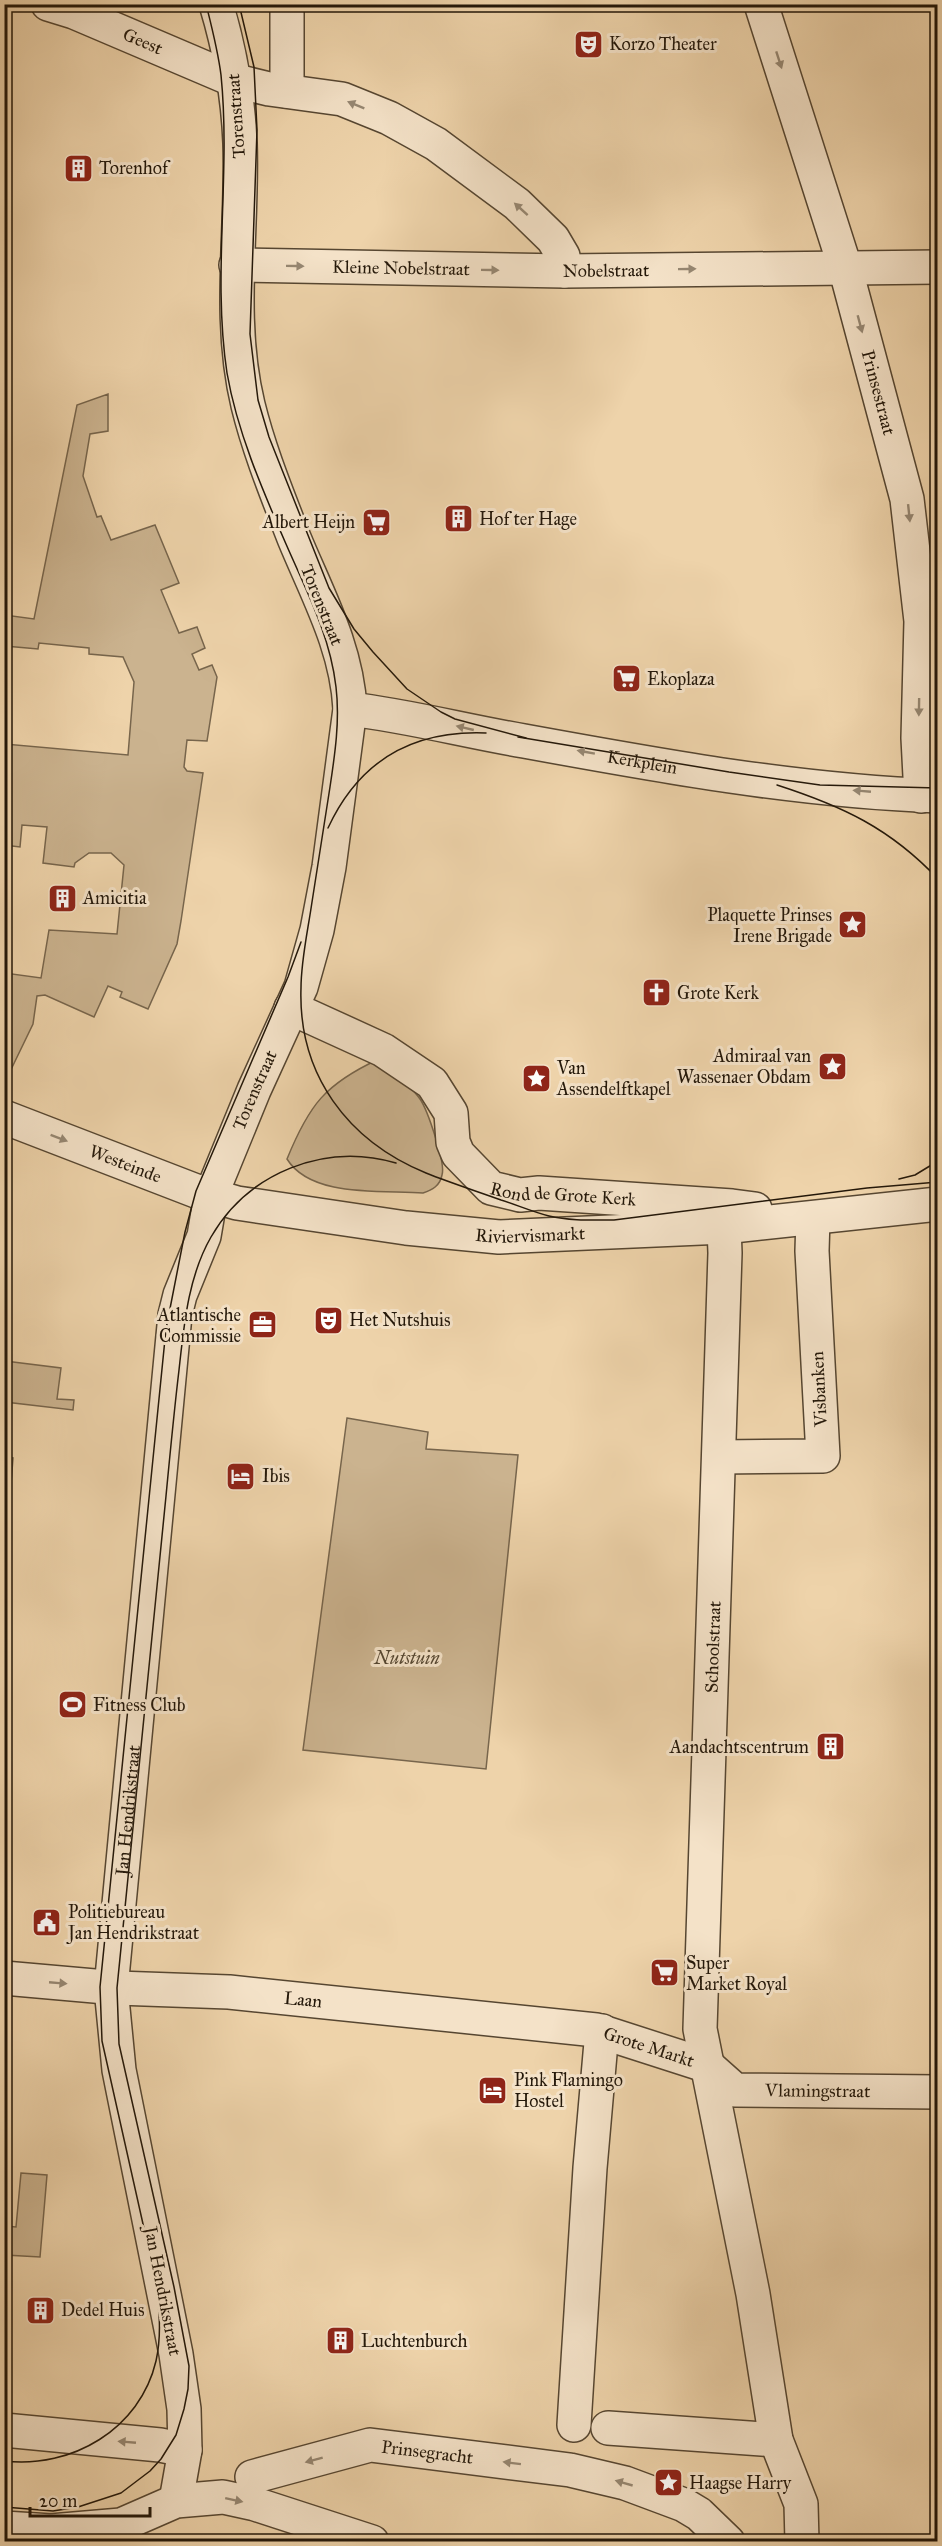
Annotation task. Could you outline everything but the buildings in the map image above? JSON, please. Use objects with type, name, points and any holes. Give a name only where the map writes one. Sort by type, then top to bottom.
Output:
[{"type":"street","name":"Geest","points":[[48,4],[74,12],[236,81]]},
{"type":"street","name":"Torenstraat","points":[[211,1196],[254,1090],[301,987],[317,930],[329,867],[350,709],[349,683],[341,651],[270,473],[250,413],[241,372],[236,265],[240,144],[236,81],[216,4]]},
{"type":"street","points":[[287,4],[299,93]]},
{"type":"street","name":"Prinsestraat","points":[[761,4],[845,267],[907,499],[921,621],[918,738],[929,796]]},
{"type":"street","name":"Nobelstraat","points":[[236,81],[342,99],[389,118],[436,144],[516,204],[553,239],[563,256],[565,271],[938,267]]},
{"type":"street","name":"Kleine Nobelstraat","points":[[236,265],[565,271]]},
{"type":"street","name":"Kerkplein","points":[[350,709],[401,715],[522,741],[775,784],[929,796]]},
{"type":"street","name":"Rond de Grote Kerk","points":[[291,1008],[383,1050],[432,1083],[452,1113],[453,1142],[458,1154],[491,1188],[520,1194],[539,1193],[732,1206],[813,1218]]},
{"type":"street","name":"Westeinde","points":[[4,1117],[211,1196],[248,1205]]},
{"type":"street","name":"Jan Hendrikstraat","points":[[176,2501],[185,2450],[184,2409],[179,2371],[119,2070],[111,1988],[175,1315],[180,1295],[180,1271],[194,1220],[211,1196]]},
{"type":"street","points":[[813,1218],[938,1204]]},
{"type":"street","name":"Riviervismarkt","points":[[248,1205],[406,1228],[499,1237],[724,1227],[813,1218]]},
{"type":"street","name":"Visbanken","points":[[719,1457],[822,1456],[813,1218]]},
{"type":"street","name":"Schoolstraat","points":[[708,2066],[700,2029],[719,1457],[724,1227]]},
{"type":"street","name":"Laan","points":[[4,1978],[111,1988],[229,1992],[602,2031]]},
{"type":"street","name":"Grote Markt","points":[[776,2440],[599,2431],[590,2168],[602,2031],[708,2066],[753,2294],[776,2440],[801,2504],[802,2541]]},
{"type":"street","name":"Vlamingstraat","points":[[708,2066],[735,2090],[938,2092]]},
{"type":"street","points":[[4,2430],[160,2445],[185,2450]]},
{"type":"street","name":"Prinsegracht","points":[[252,2477],[370,2445],[570,2470],[625,2483],[684,2505],[699,2514],[728,2541]]},
{"type":"street","points":[[4,2528],[51,2531],[121,2525],[176,2501],[223,2497],[323,2533],[372,2541]]},
{"type":"green space","points":[[108,394],[108,431],[90,434],[83,476],[97,517],[101,516],[111,540],[155,525],[179,583],[161,590],[179,633],[197,627],[205,648],[192,654],[199,670],[212,665],[217,677],[207,741],[187,740],[184,767],[187,771],[203,773],[181,921],[177,944],[148,1009],[120,997],[122,992],[108,986],[94,1017],[45,995],[37,996],[33,1024],[5,1082],[5,973],[41,978],[49,930],[117,934],[124,865],[111,853],[89,853],[75,863],[74,867],[43,863],[47,827],[22,825],[20,847],[4,845],[5,744],[128,755],[134,682],[123,657],[89,654],[89,648],[39,643],[38,649],[5,646],[5,615],[34,619],[77,405]]},
{"type":"green space","points":[[379,1059],[416,1093],[427,1113],[435,1136],[441,1159],[442,1175],[435,1187],[423,1193],[349,1190],[330,1186],[298,1172],[287,1159],[303,1124],[321,1098],[345,1078]]},
{"type":"green space","points":[[5,1361],[61,1368],[57,1399],[74,1400],[73,1410],[5,1402]]},
{"type":"green space","name":"Nutstuin","points":[[347,1418],[428,1432],[426,1449],[518,1455],[486,1769],[303,1750]]},
{"type":"green space","points":[[5,1457],[13,1458],[11,1484],[5,1485]]},
{"type":"green space","points":[[21,2173],[47,2175],[40,2257],[5,2255],[5,2226],[16,2227]]},
{"type":"tram line","points":[[206,4],[220,66],[224,112],[221,299],[223,336],[231,395],[251,460],[323,631],[336,687],[335,750],[301,977],[302,1020],[308,1049],[333,1101],[351,1123],[373,1143],[398,1159],[454,1184],[537,1213],[565,1219],[614,1220],[867,1188],[938,1182]]},
{"type":"tram line","points":[[239,4],[254,67],[257,130],[250,334],[258,400],[269,437],[329,588],[354,629],[373,652],[407,689],[441,712],[455,719],[526,738]]},
{"type":"tram line","points":[[328,828],[355,784],[391,754],[434,737],[459,733],[486,733]]},
{"type":"tram line","points":[[518,737],[820,785],[938,788]]},
{"type":"tram line","points":[[777,785],[823,801],[883,832],[920,861],[938,879]]},
{"type":"tram line","points":[[4,2461],[29,2462],[54,2458],[78,2451],[100,2440],[119,2425],[135,2406],[148,2385],[158,2351],[159,2312],[156,2282],[102,2041],[100,1987],[166,1329],[185,1232],[196,1191],[301,942]]},
{"type":"tram line","points":[[4,2507],[53,2511],[78,2507],[121,2493],[150,2471],[161,2459],[176,2435],[188,2389],[189,2366],[174,2287],[119,2044],[117,1988],[175,1402],[185,1319],[192,1285],[203,1252],[211,1237],[245,1195],[267,1180],[290,1168],[316,1160],[342,1157],[369,1158],[396,1163]]},
{"type":"tram line","points":[[899,1179],[915,1175],[938,1161]]},
{"type":"place","name":"Korzo Theater","points":[[588,44]]},
{"type":"place","name":"Torenhof","points":[[78,168]]},
{"type":"place","name":"Hof ter Hage","points":[[458,519]]},
{"type":"place","name":"Albert Heijn","points":[[376,522]]},
{"type":"place","name":"Ekoplaza","points":[[626,679]]},
{"type":"place","name":"Amicitia","points":[[62,898]]},
{"type":"place","name":"Plaquette Prinses Irene Brigade","points":[[853,925]]},
{"type":"place","name":"Grote Kerk","points":[[656,993]]},
{"type":"place","name":"Admiraal van Wassenaer Obdam","points":[[832,1066]]},
{"type":"place","name":"Van Assendelftkapel","points":[[536,1078]]},
{"type":"place","name":"Het Nutshuis","points":[[328,1320]]},
{"type":"place","name":"Atlantische Commissie","points":[[262,1325]]},
{"type":"place","name":"Ibis","points":[[241,1476]]},
{"type":"place","name":"Fitness Club","points":[[72,1705]]},
{"type":"place","name":"Aandachtscentrum","points":[[830,1747]]},
{"type":"place","name":"Politiebureau Jan Hendrikstraat","points":[[47,1922]]},
{"type":"place","name":"Super Market Royal","points":[[665,1973]]},
{"type":"place","name":"Pink Flamingo Hostel","points":[[493,2090]]},
{"type":"place","name":"Dedel Huis","points":[[40,2310]]},
{"type":"place","name":"Luchtenburch","points":[[340,2341]]},
{"type":"place","name":"Haagse Harry","points":[[668,2483]]}]
